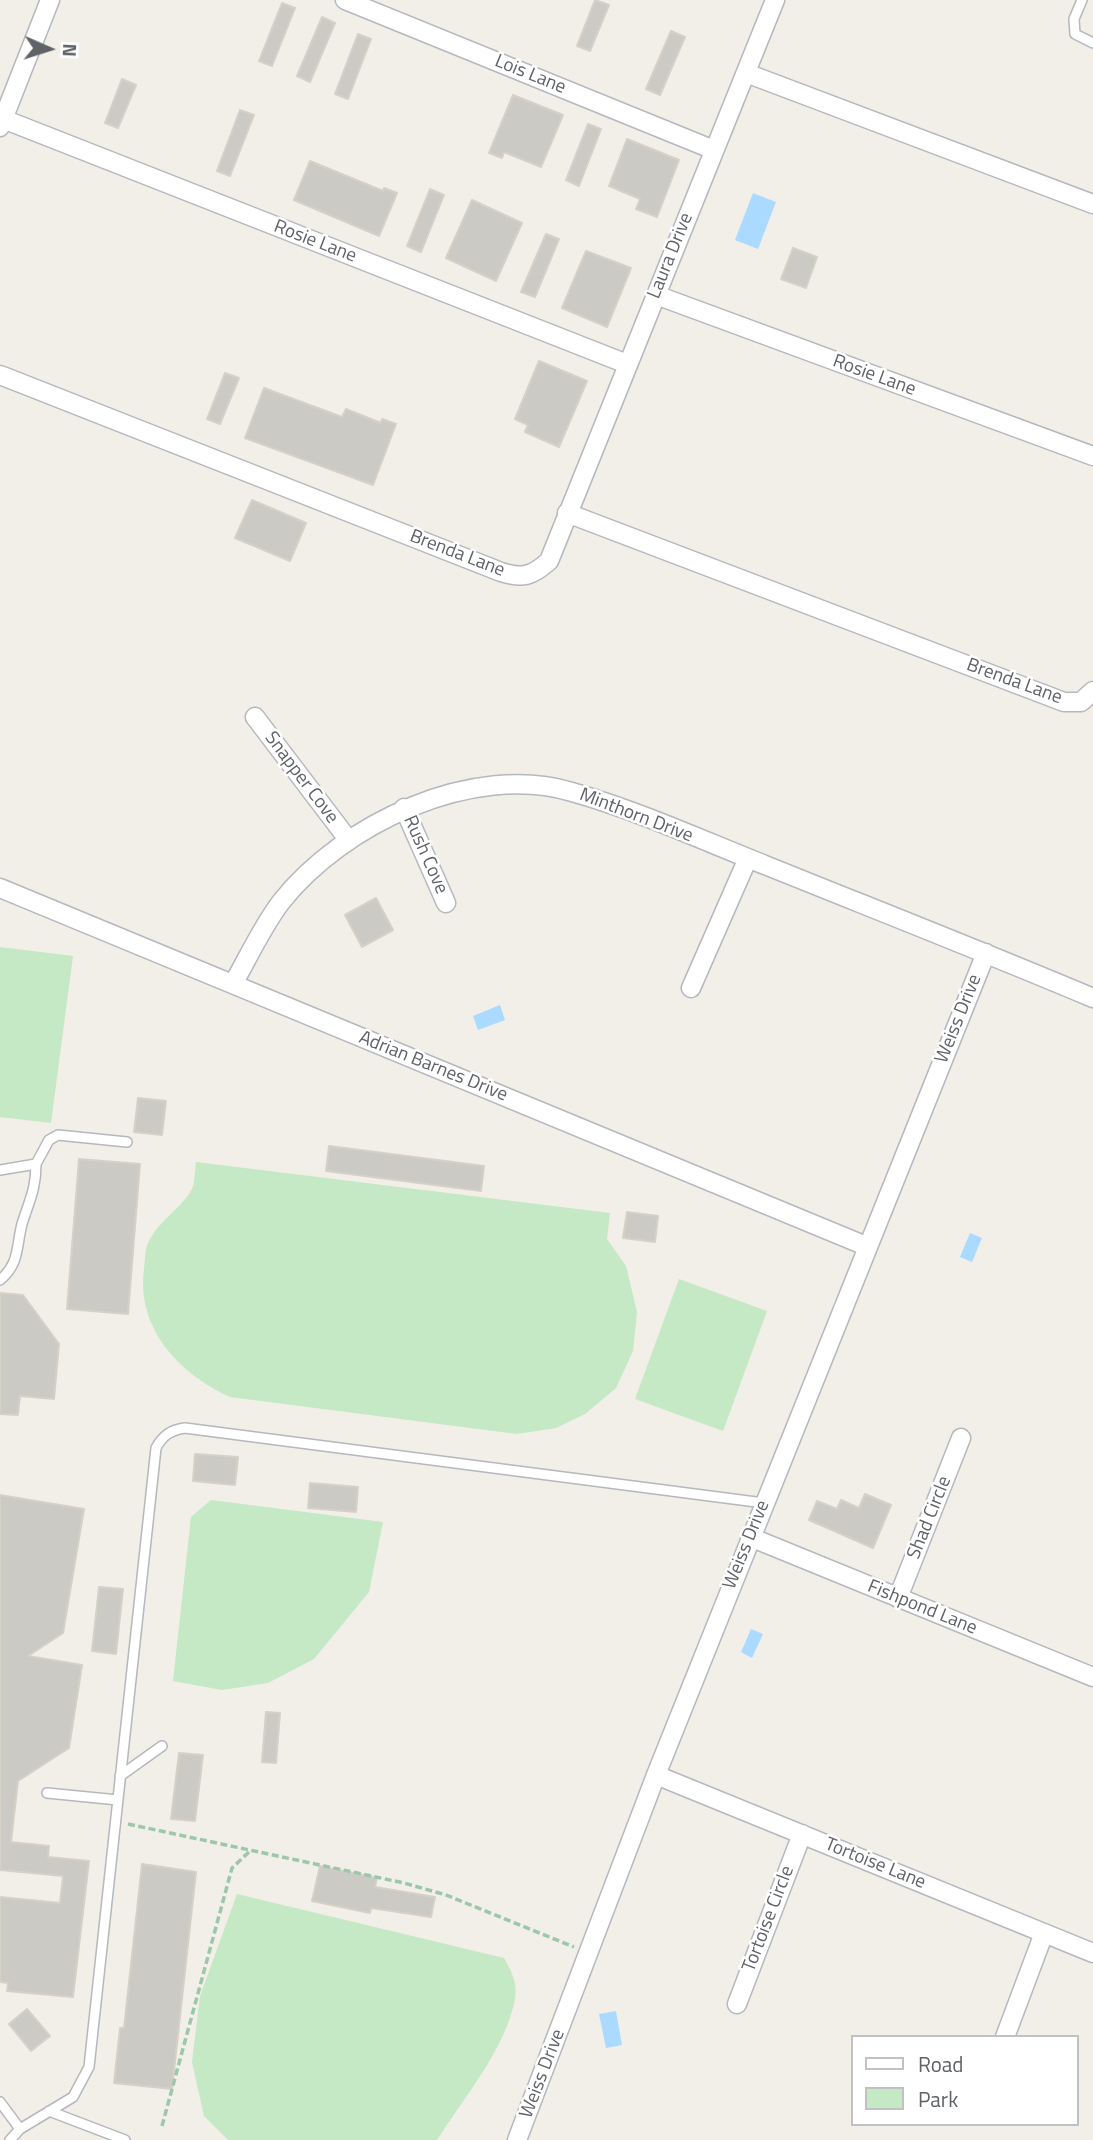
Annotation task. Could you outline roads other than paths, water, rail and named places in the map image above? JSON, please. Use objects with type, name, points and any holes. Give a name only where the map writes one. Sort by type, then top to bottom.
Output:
[{"type":"street","points":[[2,123],[50,0]]},
{"type":"street","name":"Lois Lane","points":[[345,0],[714,150]]},
{"type":"street","name":"Laura Drive","points":[[568,513],[775,0]]},
{"type":"street","points":[[746,73],[1093,204]]},
{"type":"street","name":"Rosie Lane","points":[[2,123],[627,364]]},
{"type":"street","name":"Rosie Lane","points":[[656,295],[1093,456]]},
{"type":"street","name":"Brenda Lane","points":[[0,375],[517,577],[528,576],[549,561],[568,513],[1065,702],[1087,696]]},
{"type":"street","name":"Snapper Cove","points":[[255,717],[347,838]]},
{"type":"street","name":"Minthorn Drive","points":[[233,984],[281,902],[347,838],[404,808],[484,786],[525,785],[570,791],[748,858],[1093,998]]},
{"type":"street","name":"Rush Cove","points":[[404,808],[446,903]]},
{"type":"street","points":[[691,988],[748,858]]},
{"type":"street","name":"Adrian Barnes Drive","points":[[0,888],[866,1246]]},
{"type":"street","name":"Weiss Drive","points":[[517,2140],[750,1537],[986,953]]},
{"type":"street","name":"Shad Circle","points":[[898,1598],[961,1438]]},
{"type":"street","name":"Fishpond Lane","points":[[750,1537],[1093,1678]]},
{"type":"street","name":"Tortoise Lane","points":[[656,1775],[1093,1953]]},
{"type":"street","name":"Tortoise Circle","points":[[737,2004],[802,1834]]},
{"type":"street","points":[[1006,2035],[1044,1933]]},
{"type":"lane","points":[[1082,0],[1072,28],[1075,34],[1093,43]]},
{"type":"lane","points":[[0,1280],[14,1266],[22,1224],[34,1195],[36,1164],[49,1140],[58,1135],[127,1142]]},
{"type":"lane","points":[[0,1170],[36,1164]]},
{"type":"lane","points":[[10,2140],[20,2129],[73,2096],[89,2067],[156,1448],[162,1438],[173,1430],[186,1428],[764,1503]]},
{"type":"lane","points":[[120,1776],[162,1746]]},
{"type":"lane","points":[[47,1793],[118,1800]]},
{"type":"lane","points":[[0,2102],[20,2129]]},
{"type":"lane","points":[[50,2111],[125,2140]]},
{"type":"water","points":[[753,193],[776,202],[758,249],[735,240]]},
{"type":"water","points":[[500,1005],[505,1020],[478,1030],[473,1016]]},
{"type":"water","points":[[970,1233],[982,1238],[972,1262],[960,1257]]},
{"type":"water","points":[[751,1629],[763,1634],[752,1658],[741,1652]]},
{"type":"water","points":[[616,2011],[622,2045],[606,2048],[599,2014]]}]
